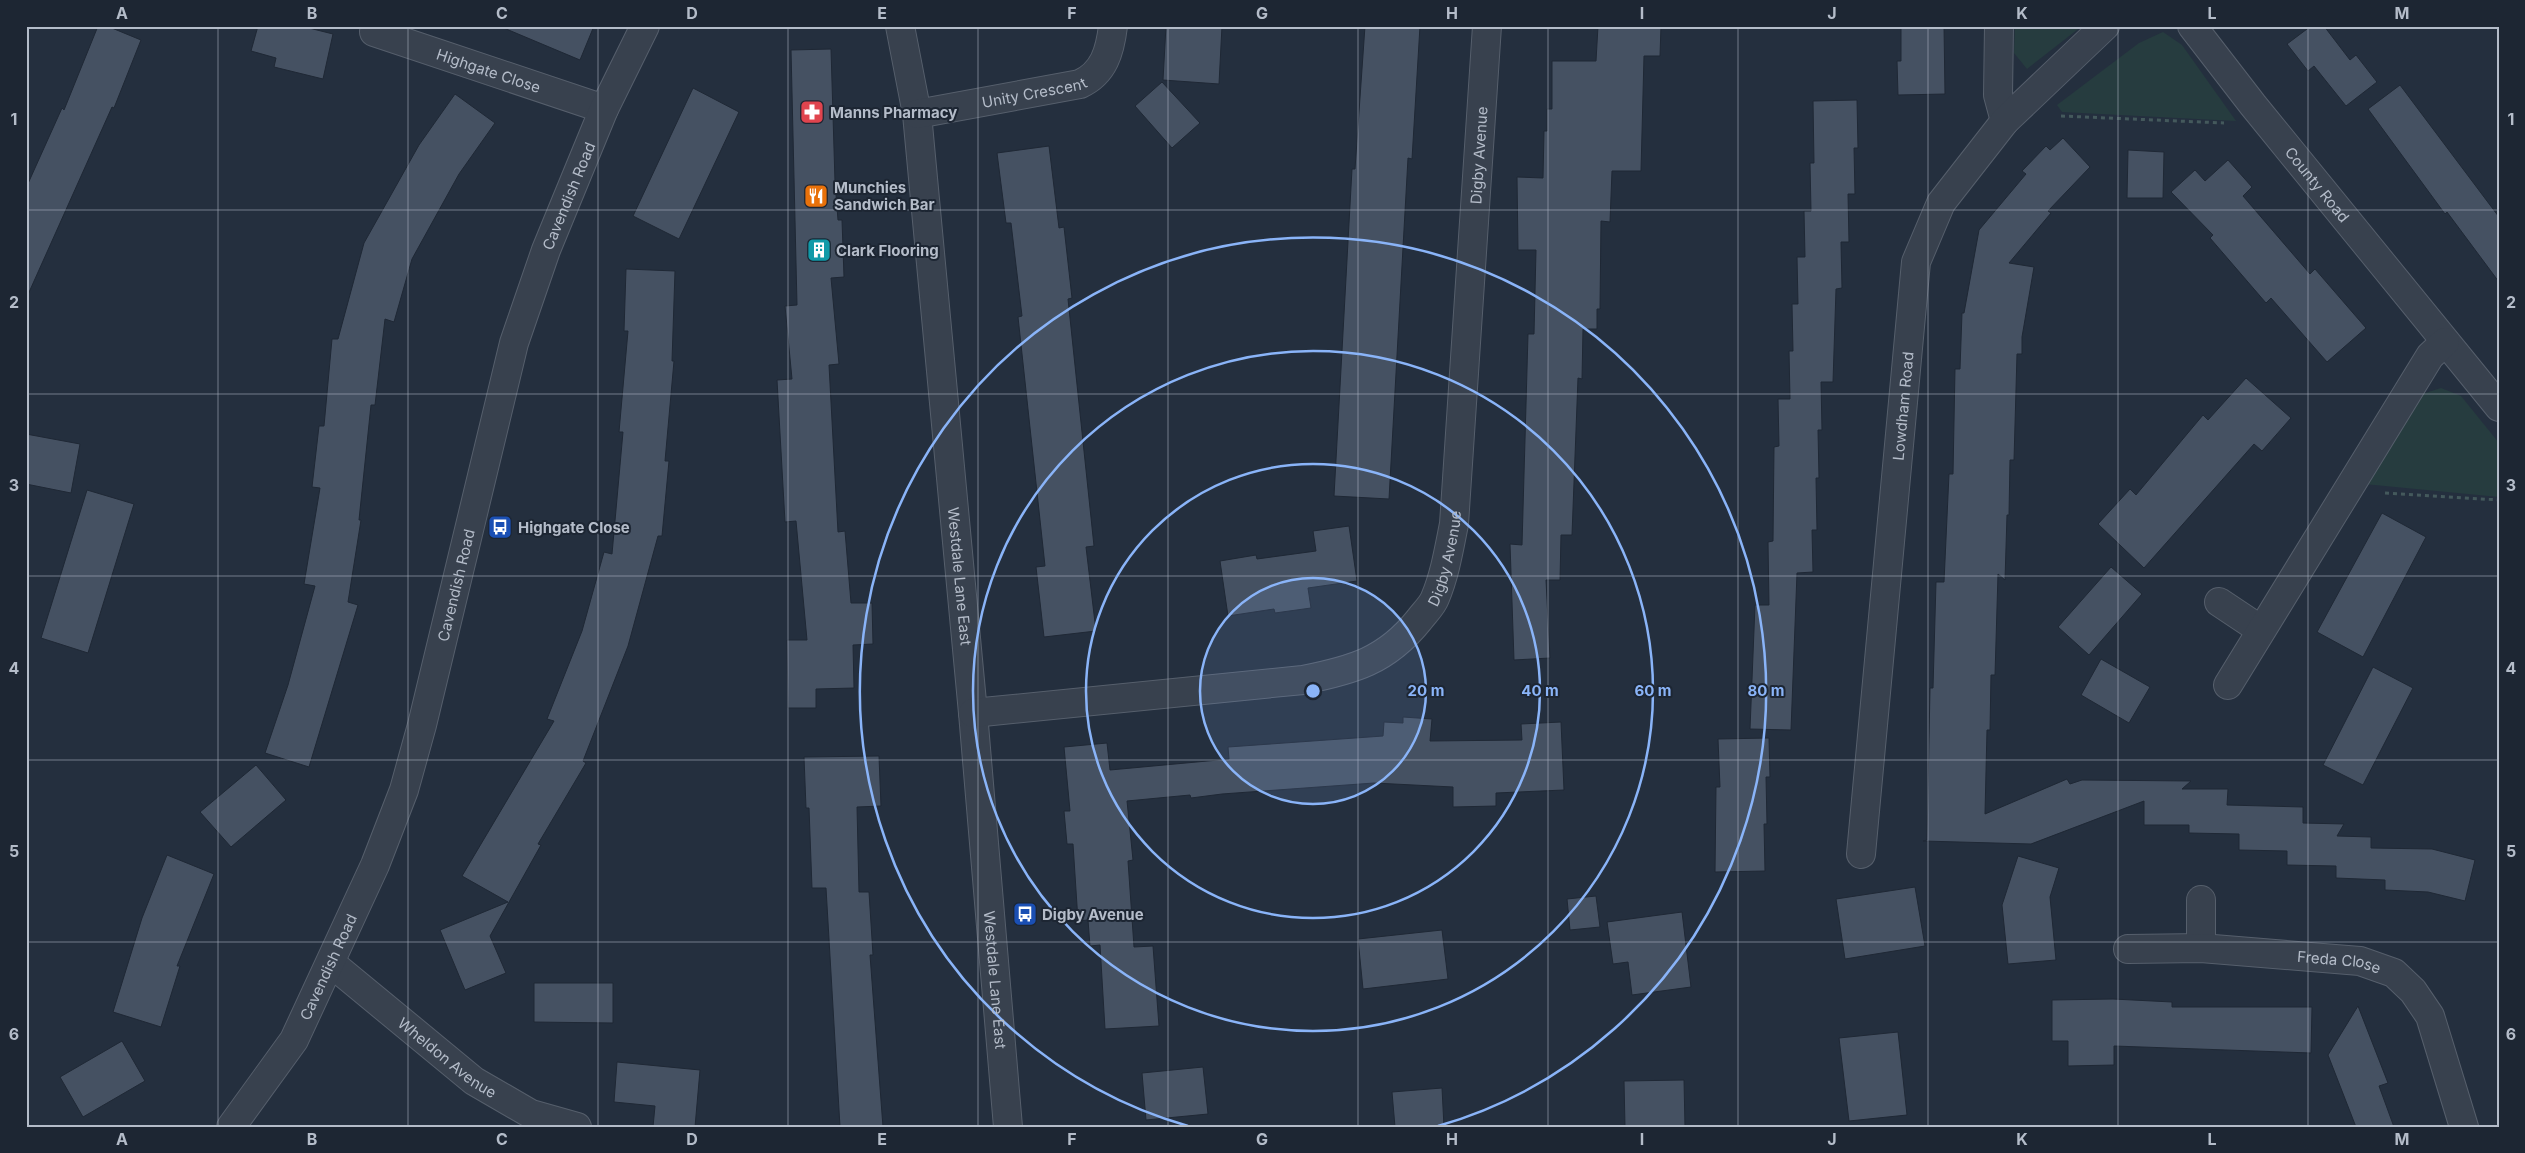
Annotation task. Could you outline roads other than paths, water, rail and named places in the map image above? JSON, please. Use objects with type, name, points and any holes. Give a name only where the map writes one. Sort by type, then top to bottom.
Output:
[{"type":"street","name":"Cavendish Road","points":[[231,1127],[294,1040],[375,865],[404,790],[422,725],[514,343],[546,250],[604,109],[645,26]]},
{"type":"street","name":"Westdale Lane East","points":[[900,26],[917,114],[973,713],[1008,1127]]},
{"type":"street","name":"Unity Crescent","points":[[917,114],[1080,84],[1092,78],[1103,64],[1111,44],[1113,26]]},
{"type":"street","name":"Digby Avenue","points":[[973,713],[1304,680],[1341,672],[1376,659],[1407,635],[1434,600],[1445,568],[1454,524],[1488,26]]},
{"type":"street","points":[[1999,26],[1998,95],[2005,121]]},
{"type":"street","name":"Lowdham Road","points":[[1861,854],[1916,262],[1941,203],[2005,121],[2105,26]]},
{"type":"street","name":"County Road","points":[[2192,26],[2253,105],[2499,407]]},
{"type":"street","name":"Highgate Close","points":[[374,32],[604,109]]},
{"type":"street","points":[[2228,685],[2430,356],[2445,342]]},
{"type":"street","points":[[2219,602],[2262,630]]},
{"type":"street","points":[[2201,900],[2201,948]]},
{"type":"street","name":"Freda Close","points":[[2128,948],[2201,948],[2360,961],[2394,973],[2413,991],[2430,1016],[2464,1127]]},
{"type":"street","name":"Wheldon Avenue","points":[[331,963],[474,1081],[531,1114],[577,1127]]},
{"type":"place","name":"Manns Pharmacy","points":[[812,112]]},
{"type":"place","name":"Munchies Sandwich Bar","points":[[816,196]]},
{"type":"place","name":"Clark Flooring","points":[[819,250]]},
{"type":"place","name":"Highgate Close","points":[[500,527]]},
{"type":"place","name":"Digby Avenue","points":[[1025,914]]}]
